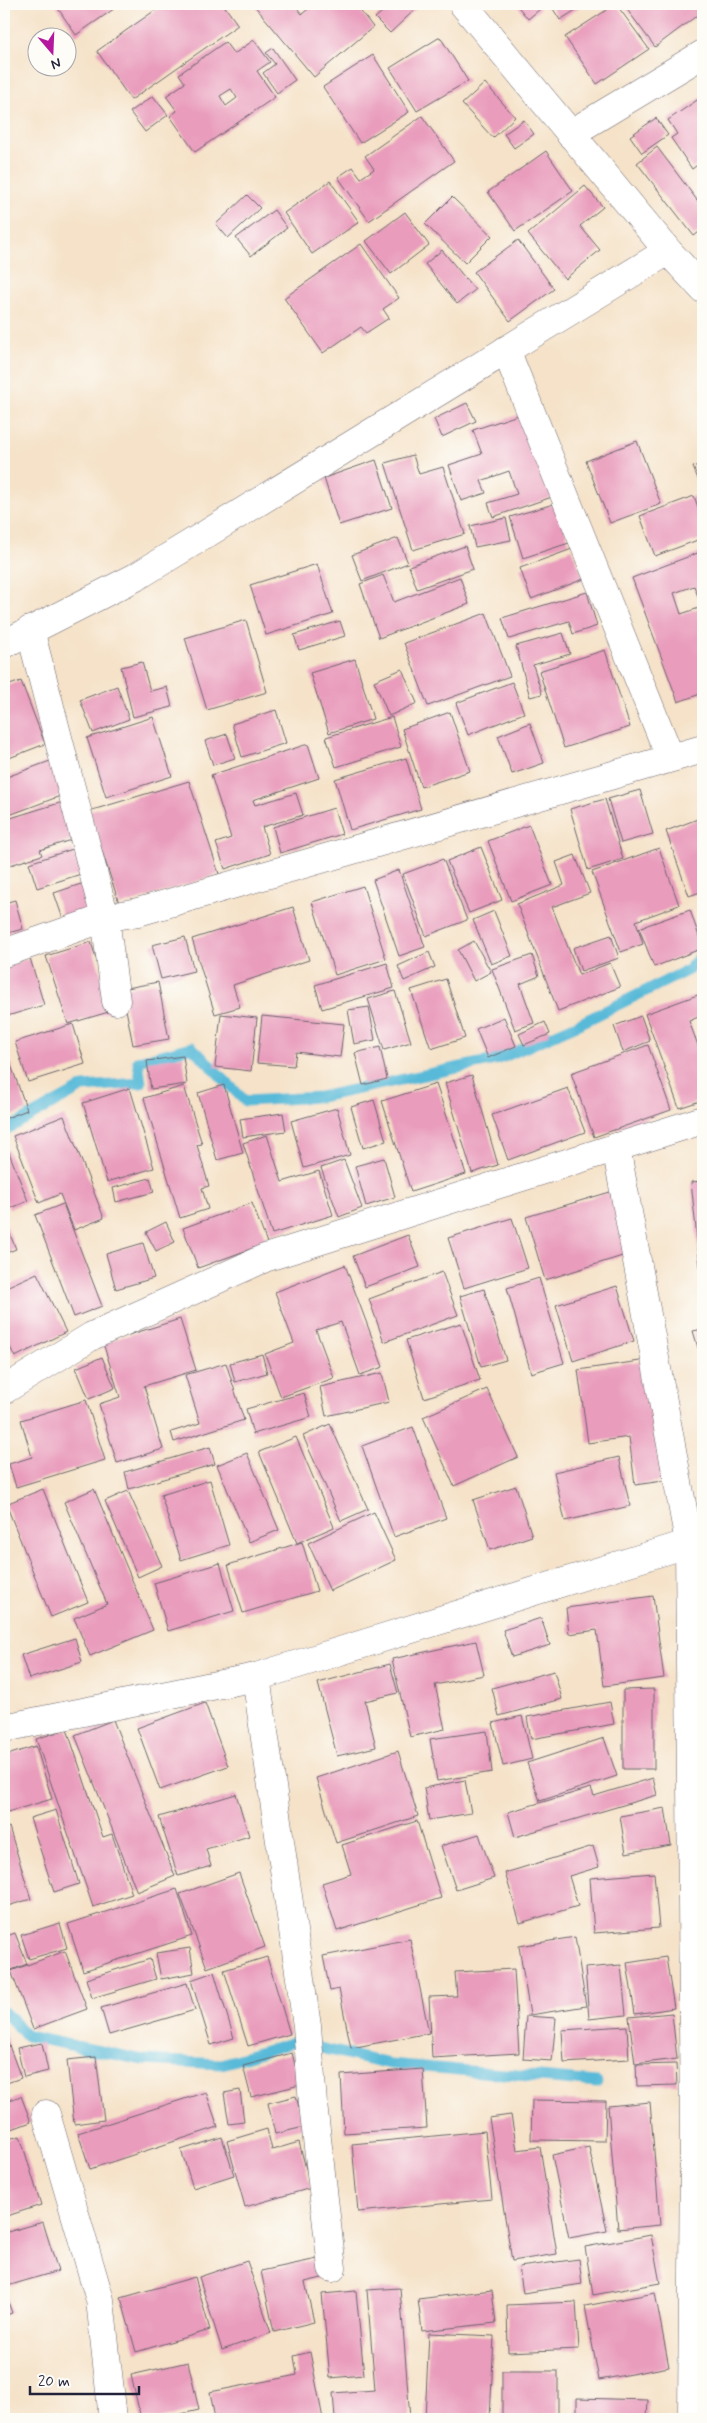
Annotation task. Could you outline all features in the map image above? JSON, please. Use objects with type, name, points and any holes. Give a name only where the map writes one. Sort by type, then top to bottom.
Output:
[{"type":"street","points":[[463,4],[668,251],[703,290]]},
{"type":"street","points":[[570,134],[703,54]]},
{"type":"street","points":[[4,644],[136,577],[668,251]]},
{"type":"street","points":[[506,350],[670,758]]},
{"type":"street","points":[[30,630],[105,918],[116,1001]]},
{"type":"street","points":[[4,953],[105,918],[138,912],[703,749]]},
{"type":"street","points":[[4,1390],[92,1336],[265,1258],[703,1120]]},
{"type":"street","points":[[616,1147],[696,1540],[699,2139],[692,2419]]},
{"type":"street","points":[[4,1728],[256,1677],[696,1540]]},
{"type":"street","points":[[256,1677],[308,2045],[332,2268]]},
{"type":"street","points":[[46,2114],[100,2300],[113,2419]]},
{"type":"building","points":[[55,4],[121,4],[78,34],[78,28],[71,28]]},
{"type":"building","points":[[164,4],[223,4],[238,25],[131,100],[97,51]]},
{"type":"building","points":[[253,4],[294,4],[302,14],[312,6],[310,4],[364,4],[358,8],[373,27],[314,77]]},
{"type":"building","points":[[391,4],[421,4],[390,33],[375,18]]},
{"type":"building","points":[[516,4],[536,4],[540,9],[528,19]]},
{"type":"building","points":[[550,4],[585,4],[560,20]]},
{"type":"building","points":[[616,4],[649,49],[597,84],[565,37]]},
{"type":"building","points":[[623,4],[703,4],[703,11],[655,47]]},
{"type":"building","points":[[440,37],[468,81],[417,111],[390,68]]},
{"type":"building","points":[[254,40],[270,62],[257,71],[275,97],[195,152],[170,116],[177,111],[166,96],[185,83],[179,74],[225,42],[234,54]],"holes":[[[231,89],[237,98],[226,106],[220,96]]]},
{"type":"building","points":[[273,48],[295,80],[277,93],[263,73],[275,64],[266,53]]},
{"type":"building","points":[[373,55],[409,112],[360,143],[323,87]]},
{"type":"building","points":[[485,83],[515,117],[493,138],[462,104]]},
{"type":"building","points":[[153,96],[168,115],[145,132],[130,112]]},
{"type":"building","points":[[703,96],[703,168],[700,163],[692,169],[671,138],[677,134],[668,120]]},
{"type":"building","points":[[422,116],[454,161],[369,221],[338,177],[353,167],[361,178],[374,169],[365,156]]},
{"type":"building","points":[[656,118],[668,135],[642,153],[630,136]]},
{"type":"building","points":[[524,120],[534,134],[514,148],[504,134]]},
{"type":"building","points":[[657,147],[703,208],[703,229],[694,236],[637,163]]},
{"type":"building","points":[[546,151],[573,191],[515,231],[488,192]]},
{"type":"building","points":[[330,181],[359,222],[312,254],[284,213]]},
{"type":"building","points":[[585,186],[603,207],[580,226],[600,250],[565,279],[528,234]]},
{"type":"building","points":[[247,195],[260,208],[228,238],[216,224]]},
{"type":"building","points":[[452,197],[492,236],[465,263],[425,224]]},
{"type":"building","points":[[274,210],[287,228],[251,256],[236,238]]},
{"type":"building","points":[[405,212],[429,245],[391,274],[366,241]]},
{"type":"building","points":[[518,240],[554,289],[510,321],[474,272]]},
{"type":"building","points":[[361,244],[399,298],[383,309],[389,318],[366,333],[361,327],[323,353],[284,298]]},
{"type":"building","points":[[442,250],[475,290],[457,304],[425,264]]},
{"type":"building","points":[[467,403],[476,421],[442,437],[434,419]]},
{"type":"building","points":[[524,413],[552,497],[493,517],[488,503],[517,494],[509,471],[481,481],[486,493],[461,501],[449,465],[482,454],[473,430]]},
{"type":"building","points":[[637,441],[661,504],[610,523],[586,461]]},
{"type":"building","points":[[413,455],[419,474],[443,467],[465,534],[413,550],[385,463]]},
{"type":"building","points":[[376,460],[392,508],[339,525],[324,478]]},
{"type":"building","points":[[703,463],[703,491],[693,467]]},
{"type":"building","points":[[694,496],[703,521],[703,538],[655,556],[640,516]]},
{"type":"building","points":[[557,503],[569,543],[523,558],[510,517]]},
{"type":"building","points":[[506,518],[511,540],[475,547],[470,526]]},
{"type":"building","points":[[398,538],[408,563],[362,581],[352,555]]},
{"type":"building","points":[[465,546],[473,569],[417,589],[409,566]]},
{"type":"building","points":[[572,549],[584,579],[531,599],[520,568]]},
{"type":"building","points":[[703,551],[703,693],[678,702],[632,578]],"holes":[[[694,586],[702,607],[681,614],[674,593]]]},
{"type":"building","points":[[317,564],[333,614],[266,635],[250,585]]},
{"type":"building","points":[[383,575],[394,602],[460,577],[469,604],[379,638],[360,584]]},
{"type":"building","points":[[587,592],[597,626],[573,634],[569,621],[509,639],[502,618]]},
{"type":"building","points":[[486,613],[510,676],[428,706],[404,643]]},
{"type":"building","points":[[246,620],[267,692],[207,710],[185,638]]},
{"type":"building","points":[[340,621],[345,636],[299,650],[294,635]]},
{"type":"building","points":[[563,633],[570,654],[533,665],[542,694],[530,697],[516,646]]},
{"type":"building","points":[[605,650],[630,727],[564,748],[539,671]]},
{"type":"building","points":[[355,659],[373,719],[329,733],[310,673]]},
{"type":"building","points":[[142,662],[150,691],[167,687],[172,707],[133,717],[121,667]]},
{"type":"building","points":[[402,669],[417,703],[389,716],[374,681]]},
{"type":"building","points":[[21,681],[45,744],[4,760],[4,687]]},
{"type":"building","points":[[512,682],[524,713],[468,735],[456,703]]},
{"type":"building","points":[[117,686],[129,719],[93,733],[80,700]]},
{"type":"building","points":[[276,710],[286,743],[242,757],[232,724]]},
{"type":"building","points":[[450,712],[470,771],[421,787],[402,729]]},
{"type":"building","points":[[153,717],[172,776],[106,797],[87,738]]},
{"type":"building","points":[[392,717],[401,747],[336,767],[326,737]]},
{"type":"building","points":[[530,723],[544,763],[512,774],[498,736]]},
{"type":"building","points":[[227,734],[235,758],[213,765],[205,741]]},
{"type":"building","points":[[308,744],[319,778],[253,800],[255,805],[296,793],[303,815],[262,827],[270,854],[225,869],[216,843],[231,838],[211,775]]},
{"type":"building","points":[[406,758],[421,809],[350,830],[335,779]]},
{"type":"building","points":[[50,761],[63,795],[4,817],[4,778]]},
{"type":"building","points":[[189,781],[219,874],[120,906],[89,811]]},
{"type":"building","points":[[640,790],[653,834],[621,843],[608,799]]},
{"type":"building","points":[[605,799],[623,859],[588,870],[570,809]]},
{"type":"building","points":[[66,801],[77,838],[40,850],[42,855],[4,867],[4,820]]},
{"type":"building","points":[[334,808],[342,834],[280,853],[273,827]]},
{"type":"building","points":[[703,817],[703,891],[689,896],[666,831]]},
{"type":"building","points":[[529,825],[552,885],[511,901],[488,841]]},
{"type":"building","points":[[481,847],[502,900],[469,913],[447,861]]},
{"type":"building","points":[[659,848],[679,905],[636,921],[643,944],[621,952],[592,872]]},
{"type":"building","points":[[73,849],[81,874],[37,888],[29,863]]},
{"type":"building","points":[[575,855],[590,893],[552,907],[579,975],[610,963],[620,987],[558,1011],[517,904],[564,885],[556,862]]},
{"type":"building","points":[[443,859],[467,920],[426,936],[403,874]]},
{"type":"building","points":[[399,870],[425,947],[399,956],[373,880]]},
{"type":"building","points":[[84,883],[93,908],[63,919],[54,893]]},
{"type":"building","points":[[363,886],[386,959],[335,975],[312,902]]},
{"type":"building","points":[[15,900],[23,929],[4,934],[4,903]]},
{"type":"building","points":[[293,907],[309,960],[233,985],[240,1007],[215,1014],[192,939]]},
{"type":"building","points":[[690,910],[703,948],[654,967],[639,928]]},
{"type":"building","points":[[494,911],[512,956],[491,964],[473,920]]},
{"type":"building","points":[[611,935],[619,958],[581,971],[573,948]]},
{"type":"building","points":[[185,937],[194,971],[161,979],[152,945]]},
{"type":"building","points":[[474,941],[491,972],[474,981],[458,950]]},
{"type":"building","points":[[91,942],[112,1011],[68,1024],[46,956]]},
{"type":"building","points":[[429,952],[435,967],[404,981],[398,966]]},
{"type":"building","points":[[532,955],[539,976],[520,984],[534,1023],[515,1030],[492,969]]},
{"type":"building","points":[[30,958],[44,1005],[4,1017],[4,966]]},
{"type":"building","points":[[387,963],[394,988],[322,1009],[315,985]]},
{"type":"building","points":[[446,979],[465,1038],[431,1049],[411,990]]},
{"type":"building","points":[[158,982],[169,1039],[133,1045],[122,989]]},
{"type":"building","points":[[395,991],[411,1042],[384,1050],[368,999]]},
{"type":"building","points":[[703,993],[703,1015],[689,1021],[699,1048],[703,1046],[703,1100],[679,1108],[645,1014]]},
{"type":"building","points":[[369,1007],[375,1040],[354,1044],[348,1010]]},
{"type":"building","points":[[221,1014],[257,1018],[251,1071],[215,1067]]},
{"type":"building","points":[[262,1016],[344,1024],[340,1057],[296,1052],[294,1066],[257,1063]]},
{"type":"building","points":[[641,1016],[650,1041],[623,1052],[614,1026]]},
{"type":"building","points":[[504,1017],[516,1046],[488,1058],[476,1029]]},
{"type":"building","points":[[545,1022],[550,1034],[524,1045],[519,1034]]},
{"type":"building","points":[[73,1024],[85,1064],[28,1082],[15,1042]]},
{"type":"building","points":[[648,1045],[671,1110],[594,1137],[571,1073]]},
{"type":"building","points":[[380,1047],[387,1079],[363,1085],[355,1053]]},
{"type":"building","points":[[6,1051],[27,1110],[4,1119],[4,1052]]},
{"type":"building","points":[[183,1056],[187,1084],[151,1089],[147,1061]]},
{"type":"building","points":[[472,1075],[498,1165],[472,1173],[445,1083]]},
{"type":"building","points":[[436,1084],[466,1174],[411,1192],[382,1101]]},
{"type":"building","points":[[224,1085],[243,1153],[217,1160],[198,1093]]},
{"type":"building","points":[[184,1086],[202,1144],[197,1145],[209,1186],[202,1188],[208,1209],[180,1218],[144,1098]]},
{"type":"building","points":[[130,1088],[154,1168],[107,1182],[83,1103]]},
{"type":"building","points":[[568,1088],[585,1132],[508,1160],[492,1115]]},
{"type":"building","points":[[374,1100],[386,1141],[363,1148],[351,1107]]},
{"type":"building","points":[[337,1108],[350,1155],[304,1168],[291,1121]]},
{"type":"building","points":[[283,1113],[286,1131],[243,1137],[240,1119]]},
{"type":"building","points":[[64,1116],[104,1218],[74,1230],[60,1194],[39,1203],[13,1136]]},
{"type":"building","points":[[267,1135],[282,1182],[319,1171],[333,1215],[272,1234],[243,1143]]},
{"type":"building","points":[[8,1150],[28,1201],[9,1209],[4,1197],[4,1152]]},
{"type":"building","points":[[384,1158],[395,1197],[366,1206],[355,1166]]},
{"type":"building","points":[[344,1160],[362,1208],[339,1217],[321,1168]]},
{"type":"building","points":[[150,1178],[154,1192],[116,1202],[113,1188]]},
{"type":"building","points":[[703,1181],[703,1285],[702,1285],[691,1182]]},
{"type":"building","points":[[610,1192],[629,1254],[545,1280],[526,1217]]},
{"type":"building","points":[[252,1203],[267,1243],[198,1268],[183,1228]]},
{"type":"building","points":[[63,1204],[102,1306],[74,1317],[35,1215]]},
{"type":"building","points":[[512,1218],[528,1268],[464,1288],[448,1238]]},
{"type":"building","points":[[4,1220],[16,1249],[4,1254]]},
{"type":"building","points":[[166,1222],[175,1242],[156,1251],[146,1232]]},
{"type":"building","points":[[408,1235],[420,1267],[365,1287],[353,1256]]},
{"type":"building","points":[[143,1243],[154,1278],[116,1289],[106,1254]]},
{"type":"building","points":[[345,1265],[383,1367],[360,1375],[341,1322],[316,1330],[334,1378],[281,1397],[265,1354],[294,1343],[275,1292]]},
{"type":"building","points":[[442,1272],[458,1315],[384,1342],[369,1299]]},
{"type":"building","points":[[37,1273],[66,1332],[15,1357],[4,1335],[4,1288]]},
{"type":"building","points":[[539,1278],[564,1363],[531,1373],[507,1288]]},
{"type":"building","points":[[617,1286],[634,1341],[573,1361],[556,1305]]},
{"type":"building","points":[[484,1289],[506,1360],[481,1367],[460,1296]]},
{"type":"building","points":[[180,1319],[196,1370],[144,1386],[163,1449],[117,1463],[99,1404],[120,1397],[103,1343]]},
{"type":"building","points":[[461,1323],[480,1380],[424,1398],[406,1340]]},
{"type":"building","points":[[703,1329],[703,1364],[693,1331]]},
{"type":"building","points":[[262,1354],[267,1373],[235,1382],[230,1363]]},
{"type":"building","points":[[102,1357],[115,1388],[89,1399],[76,1368]]},
{"type":"building","points":[[647,1360],[663,1481],[635,1485],[629,1437],[588,1443],[578,1370]]},
{"type":"building","points":[[226,1363],[244,1420],[174,1442],[171,1432],[200,1423],[185,1375]]},
{"type":"building","points":[[382,1373],[389,1402],[326,1416],[320,1387]]},
{"type":"building","points":[[487,1389],[518,1457],[454,1486],[423,1417]]},
{"type":"building","points":[[304,1393],[311,1417],[253,1434],[246,1409]]},
{"type":"building","points":[[86,1400],[105,1460],[16,1487],[9,1464],[32,1457],[21,1420]]},
{"type":"building","points":[[330,1424],[368,1509],[341,1521],[303,1436]]},
{"type":"building","points":[[413,1427],[446,1518],[394,1537],[362,1446]]},
{"type":"building","points":[[296,1437],[334,1527],[297,1543],[259,1452]]},
{"type":"building","points":[[210,1447],[215,1464],[129,1489],[125,1472]]},
{"type":"building","points":[[247,1453],[279,1530],[249,1542],[217,1465]]},
{"type":"building","points":[[619,1457],[630,1506],[565,1521],[554,1472]]},
{"type":"building","points":[[210,1480],[229,1545],[181,1560],[161,1495]]},
{"type":"building","points":[[516,1486],[532,1536],[490,1550],[473,1500]]},
{"type":"building","points":[[43,1489],[88,1602],[51,1617],[6,1504]]},
{"type":"building","points":[[94,1489],[153,1630],[90,1656],[74,1618],[107,1604],[64,1502]]},
{"type":"building","points":[[128,1491],[162,1566],[138,1577],[105,1501]]},
{"type":"building","points":[[374,1512],[396,1560],[330,1591],[308,1543]]},
{"type":"building","points":[[302,1542],[317,1591],[243,1613],[228,1565]]},
{"type":"building","points":[[220,1563],[234,1611],[168,1631],[154,1583]]},
{"type":"building","points":[[653,1596],[664,1678],[604,1686],[597,1630],[569,1634],[566,1608]]},
{"type":"building","points":[[541,1618],[550,1645],[512,1657],[503,1630]]},
{"type":"building","points":[[75,1638],[82,1662],[29,1679],[21,1655]]},
{"type":"building","points":[[476,1641],[484,1675],[435,1685],[445,1729],[410,1737],[392,1659]]},
{"type":"building","points":[[390,1664],[398,1693],[365,1701],[376,1747],[337,1756],[318,1683]]},
{"type":"building","points":[[554,1671],[562,1699],[499,1716],[492,1688]]},
{"type":"building","points":[[654,1689],[654,1769],[623,1769],[623,1690]]},
{"type":"building","points":[[610,1702],[614,1724],[531,1739],[527,1717]]},
{"type":"building","points":[[205,1703],[228,1766],[160,1790],[137,1728]]},
{"type":"building","points":[[522,1716],[532,1759],[503,1766],[493,1723]]},
{"type":"building","points":[[113,1720],[175,1876],[137,1892],[75,1735]]},
{"type":"building","points":[[67,1729],[103,1837],[112,1834],[132,1894],[93,1907],[36,1739]]},
{"type":"building","points":[[487,1731],[492,1772],[437,1781],[430,1739]]},
{"type":"building","points":[[604,1738],[617,1776],[540,1801],[527,1763]]},
{"type":"building","points":[[36,1746],[52,1799],[4,1813],[4,1756]]},
{"type":"building","points":[[398,1751],[418,1816],[336,1843],[316,1778]]},
{"type":"building","points":[[653,1778],[657,1795],[515,1837],[508,1812],[591,1788],[594,1796]]},
{"type":"building","points":[[465,1780],[471,1813],[429,1820],[424,1788]]},
{"type":"building","points":[[236,1794],[249,1836],[206,1849],[211,1866],[178,1876],[159,1817]]},
{"type":"building","points":[[665,1808],[671,1845],[626,1853],[620,1816]]},
{"type":"building","points":[[56,1810],[79,1884],[54,1892],[30,1818]]},
{"type":"building","points":[[417,1821],[441,1898],[337,1931],[322,1883],[351,1874],[342,1845]]},
{"type":"building","points":[[9,1827],[31,1899],[4,1907],[4,1829]]},
{"type":"building","points":[[479,1834],[494,1878],[456,1890],[441,1846]]},
{"type":"building","points":[[593,1846],[599,1867],[569,1876],[578,1906],[520,1923],[505,1873]]},
{"type":"building","points":[[239,1873],[265,1947],[207,1968],[180,1894]]},
{"type":"building","points":[[654,1873],[659,1928],[594,1933],[590,1878]]},
{"type":"building","points":[[177,1889],[192,1936],[83,1971],[68,1924]]},
{"type":"building","points":[[60,1923],[67,1948],[29,1959],[21,1935]]},
{"type":"building","points":[[15,1933],[27,1964],[4,1973],[4,1937]]},
{"type":"building","points":[[575,1937],[586,2006],[530,2015],[519,1946]]},
{"type":"building","points":[[410,1939],[429,2033],[351,2048],[339,1989],[330,1991],[323,1956]]},
{"type":"building","points":[[190,1948],[194,1973],[161,1979],[156,1953]]},
{"type":"building","points":[[65,1951],[87,2009],[33,2029],[11,1971]]},
{"type":"building","points":[[267,1957],[290,2034],[248,2046],[224,1970]]},
{"type":"building","points":[[666,1957],[674,2008],[635,2014],[627,1963]]},
{"type":"building","points":[[150,1959],[156,1979],[92,1998],[86,1979]]},
{"type":"building","points":[[621,1965],[626,2015],[589,2019],[585,1968]]},
{"type":"building","points":[[514,1969],[519,2053],[432,2058],[429,1997],[457,1996],[455,1972]]},
{"type":"building","points":[[214,1972],[234,2038],[211,2045],[191,1980]]},
{"type":"building","points":[[187,1983],[195,2010],[109,2035],[101,2008]]},
{"type":"building","points":[[672,2013],[677,2059],[635,2064],[629,2017]]},
{"type":"building","points":[[526,2016],[556,2018],[552,2061],[523,2059]]},
{"type":"building","points":[[627,2026],[629,2059],[564,2063],[562,2030]]},
{"type":"building","points":[[4,2032],[21,2078],[4,2084]]},
{"type":"building","points":[[42,2043],[48,2071],[24,2077],[17,2048]]},
{"type":"building","points":[[292,2053],[300,2085],[251,2097],[243,2066]]},
{"type":"building","points":[[96,2057],[104,2120],[74,2124],[67,2060]]},
{"type":"building","points":[[676,2064],[677,2085],[637,2086],[636,2065]]},
{"type":"building","points":[[423,2069],[427,2128],[344,2133],[341,2075]]},
{"type":"building","points":[[240,2090],[244,2122],[229,2124],[224,2093]]},
{"type":"building","points":[[206,2092],[218,2127],[90,2169],[78,2133]]},
{"type":"building","points":[[21,2096],[31,2122],[4,2132],[4,2102]]},
{"type":"building","points":[[296,2096],[304,2127],[275,2134],[268,2103]]},
{"type":"building","points":[[532,2100],[606,2101],[605,2141],[531,2140]]},
{"type":"building","points":[[650,2102],[660,2225],[618,2229],[608,2106]]},
{"type":"building","points":[[511,2115],[517,2150],[540,2147],[557,2254],[512,2261],[489,2118]]},
{"type":"building","points":[[267,2129],[272,2150],[299,2142],[311,2188],[245,2207],[227,2141]]},
{"type":"building","points":[[485,2131],[492,2199],[358,2212],[352,2144]]},
{"type":"building","points":[[20,2136],[41,2205],[4,2217],[4,2140]]},
{"type":"building","points":[[222,2137],[234,2175],[193,2188],[181,2150]]},
{"type":"building","points":[[589,2147],[607,2231],[569,2238],[552,2155]]},
{"type":"building","points":[[43,2222],[58,2271],[4,2287],[4,2233]]},
{"type":"building","points":[[651,2235],[660,2283],[593,2295],[585,2247]]},
{"type":"building","points":[[322,2258],[326,2277],[305,2282],[314,2322],[274,2332],[261,2271]]},
{"type":"building","points":[[579,2259],[582,2284],[523,2293],[519,2267]]},
{"type":"building","points":[[247,2261],[271,2333],[222,2350],[199,2277]]},
{"type":"building","points":[[195,2277],[210,2330],[136,2352],[121,2298]]},
{"type":"building","points":[[400,2288],[410,2419],[335,2419],[333,2393],[375,2390],[367,2290]]},
{"type":"building","points":[[492,2290],[496,2323],[422,2331],[418,2299]]},
{"type":"building","points":[[356,2291],[364,2375],[330,2378],[322,2294]]},
{"type":"building","points":[[655,2293],[669,2367],[599,2380],[585,2306]]},
{"type":"building","points":[[4,2294],[12,2313],[4,2316]]},
{"type":"building","points":[[576,2302],[579,2349],[508,2352],[507,2305]]},
{"type":"building","points":[[429,2333],[494,2336],[490,2419],[425,2419]]},
{"type":"building","points":[[310,2352],[323,2419],[215,2419],[210,2392],[297,2375],[294,2356]]},
{"type":"building","points":[[188,2362],[199,2410],[159,2419],[141,2419],[131,2375]]},
{"type":"building","points":[[502,2371],[558,2371],[558,2419],[502,2419]]},
{"type":"building","points":[[577,2398],[648,2400],[647,2419],[577,2419]]},
{"type":"waterway","points":[[4,1131],[83,1087],[141,1083],[138,1061],[192,1047],[245,1101],[320,1097],[499,1059],[579,1024],[688,970],[703,953]]},
{"type":"waterway","points":[[4,2012],[27,2036],[143,2060],[222,2064],[294,2042],[390,2064],[597,2082]]}]
